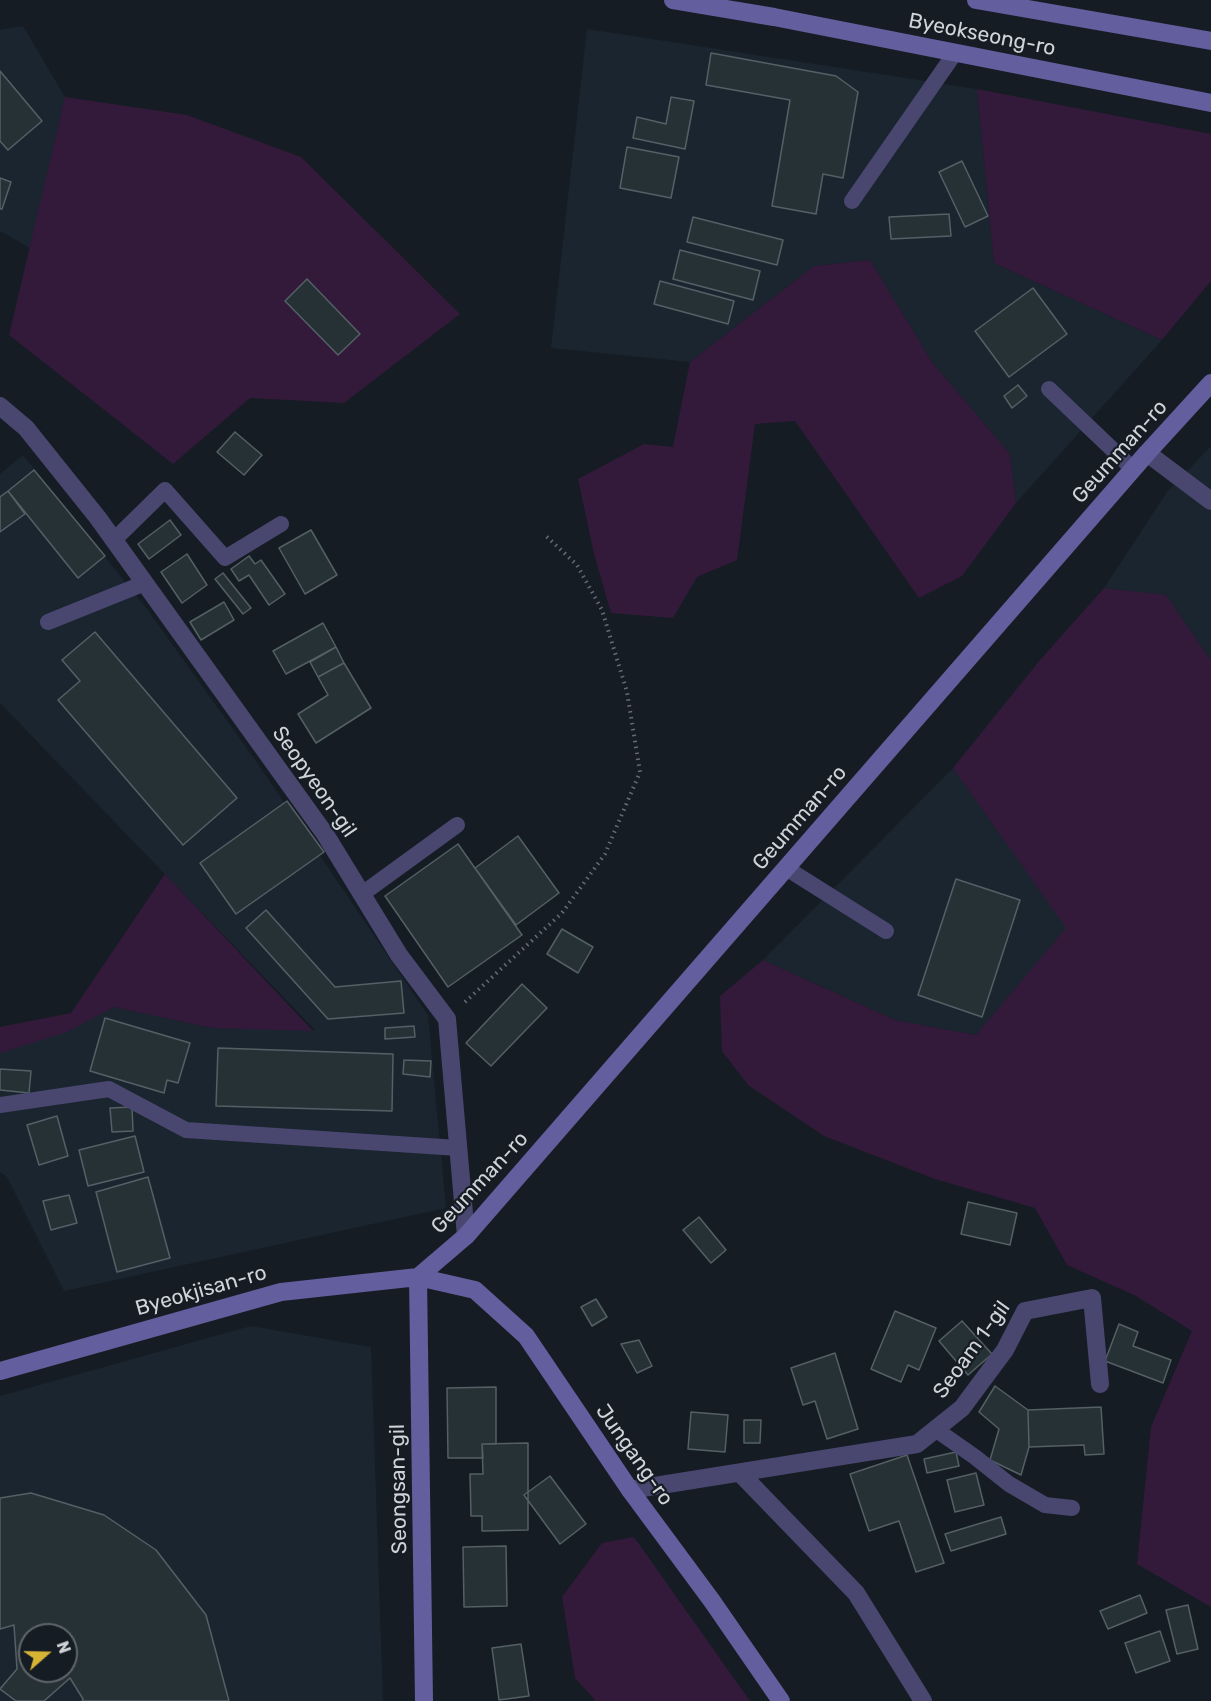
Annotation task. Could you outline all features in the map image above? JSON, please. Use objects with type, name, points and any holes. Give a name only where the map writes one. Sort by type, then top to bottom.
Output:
[{"type":"street","name":"Byeokseong-ro","points":[[673,0],[774,17],[1211,102]]},
{"type":"street","name":"Byeokseong-ro","points":[[976,0],[1211,41]]},
{"type":"street","name":"Geumman-ro","points":[[418,1277],[466,1236],[1133,469],[1211,383]]},
{"type":"street","name":"Seopyeon-gil","points":[[0,406],[26,428],[114,540],[325,834],[399,955],[447,1019]]},
{"type":"street","points":[[1148,453],[1211,501]]},
{"type":"street","points":[[447,1019],[466,1236]]},
{"type":"street","name":"Byeokjisan-ro","points":[[0,1371],[281,1292],[418,1277]]},
{"type":"street","name":"Jungang-ro","points":[[418,1277],[475,1290],[526,1336],[630,1490],[781,1701]]},
{"type":"street","name":"Seongsan-gil","points":[[418,1277],[424,1701]]},
{"type":"street","name":"Seoam 1-gil","points":[[630,1490],[917,1444],[962,1408],[1005,1350],[1026,1311],[1092,1298],[1100,1384]]},
{"type":"street","points":[[740,1473],[856,1593],[923,1701]]},
{"type":"lane","points":[[852,201],[955,53]]},
{"type":"lane","points":[[1049,389],[1133,469]]},
{"type":"lane","points":[[114,540],[165,490],[225,558],[281,524]]},
{"type":"lane","points":[[48,622],[145,583]]},
{"type":"lane","points":[[362,894],[457,825]]},
{"type":"lane","points":[[786,868],[886,931]]},
{"type":"lane","points":[[0,1105],[109,1089],[186,1130],[458,1148]]},
{"type":"lane","points":[[935,1429],[1009,1484],[1045,1504],[1072,1508]]},
{"type":"path","points":[[447,1019],[562,913],[605,854],[640,772],[627,692],[602,610],[577,565],[545,535]]},
{"type":"shaded area","points":[[23,26],[65,97],[30,248],[0,231],[0,30]]},
{"type":"shaded area","points":[[587,29],[977,89],[994,263],[1162,340],[1016,503],[1010,454],[932,362],[870,260],[814,266],[690,362],[551,348]]},
{"type":"shaded area","points":[[977,89],[1211,134],[1211,281],[1162,340],[994,263]]},
{"type":"shaded area","points":[[65,97],[187,115],[301,157],[460,314],[344,403],[250,398],[173,464],[9,335]]},
{"type":"shaded area","points":[[870,260],[932,362],[1010,454],[1016,503],[962,576],[919,598],[795,421],[755,424],[737,560],[697,577],[673,618],[611,613],[594,554],[578,479],[644,444],[673,447],[690,362],[814,266]]},
{"type":"shaded area","points":[[1211,446],[1211,661],[1166,595],[1104,588],[1167,492]]},
{"type":"shaded area","points":[[23,455],[147,609],[258,764],[428,1015],[446,1208],[64,1291],[7,1177],[0,1172],[0,1050],[114,1007],[212,1028],[315,1030],[0,703],[0,474]]},
{"type":"shaded area","points":[[1104,588],[1166,595],[1211,661],[1211,1607],[1137,1564],[1151,1427],[1192,1331],[1136,1296],[1067,1265],[1035,1208],[935,1179],[824,1136],[748,1085],[722,1051],[720,996],[763,960],[895,1020],[976,1035],[1066,928],[953,768],[1040,660]]},
{"type":"shaded area","points":[[953,768],[1067,928],[976,1035],[895,1020],[763,960]]},
{"type":"shaded area","points":[[165,874],[313,1031],[212,1028],[114,1007],[67,1032],[0,1053],[0,1027],[71,1013]]},
{"type":"shaded area","points":[[251,1326],[371,1347],[383,1701],[0,1701],[0,1396]]},
{"type":"shaded area","points":[[634,1537],[750,1701],[596,1701],[575,1678],[562,1597],[602,1543]]},
{"type":"building","points":[[711,53],[836,76],[858,92],[843,178],[823,174],[816,214],[772,206],[790,100],[706,85]]},
{"type":"building","points":[[0,71],[42,121],[8,150],[0,141]]},
{"type":"building","points":[[671,97],[694,101],[685,149],[633,138],[637,117],[666,124]]},
{"type":"building","points":[[627,147],[679,157],[671,198],[620,188]]},
{"type":"building","points":[[962,161],[988,216],[965,227],[939,172]]},
{"type":"building","points":[[0,178],[11,182],[2,209],[0,209]]},
{"type":"building","points":[[949,214],[951,236],[891,239],[889,217]]},
{"type":"building","points":[[693,217],[783,240],[777,265],[687,242]]},
{"type":"building","points":[[680,250],[760,271],[753,300],[673,279]]},
{"type":"building","points":[[307,279],[360,334],[338,355],[285,301]]},
{"type":"building","points":[[660,281],[734,301],[728,324],[654,304]]},
{"type":"building","points":[[1033,288],[1067,334],[1009,377],[975,331]]},
{"type":"building","points":[[1018,385],[1027,396],[1012,408],[1004,396]]},
{"type":"building","points":[[235,432],[262,455],[244,475],[217,452]]},
{"type":"building","points":[[34,470],[105,556],[78,578],[8,491]]},
{"type":"building","points":[[8,491],[25,514],[0,532],[0,497]]},
{"type":"building","points":[[170,520],[181,535],[149,559],[138,544]]},
{"type":"building","points":[[311,530],[337,575],[305,594],[279,548]]},
{"type":"building","points":[[187,554],[207,585],[182,603],[161,572]]},
{"type":"building","points":[[249,556],[255,564],[261,560],[285,594],[269,605],[249,575],[239,581],[231,569]]},
{"type":"building","points":[[223,573],[251,608],[243,614],[215,579]]},
{"type":"building","points":[[224,602],[234,620],[201,640],[190,622]]},
{"type":"building","points":[[323,623],[336,647],[286,674],[273,651]]},
{"type":"building","points":[[95,632],[237,798],[183,845],[58,700],[80,681],[62,660]]},
{"type":"building","points":[[336,647],[344,663],[318,677],[310,662]]},
{"type":"building","points":[[344,663],[371,708],[316,743],[298,714],[328,695],[318,677]]},
{"type":"building","points":[[287,801],[324,852],[236,914],[200,863]]},
{"type":"building","points":[[518,836],[559,893],[516,925],[475,868]]},
{"type":"building","points":[[458,844],[522,935],[448,987],[385,896]]},
{"type":"building","points":[[956,879],[1020,900],[982,1017],[918,995]]},
{"type":"building","points":[[266,910],[335,987],[401,981],[404,1013],[328,1019],[246,928]]},
{"type":"building","points":[[562,929],[593,947],[578,973],[547,954]]},
{"type":"building","points":[[522,984],[547,1008],[491,1066],[466,1043]]},
{"type":"building","points":[[105,1018],[190,1043],[178,1083],[167,1080],[164,1093],[90,1071]]},
{"type":"building","points":[[414,1026],[415,1037],[385,1039],[385,1028]]},
{"type":"building","points":[[218,1048],[393,1054],[392,1111],[216,1106]]},
{"type":"building","points":[[404,1060],[431,1061],[430,1077],[403,1074]]},
{"type":"building","points":[[0,1069],[31,1071],[29,1093],[0,1090]]},
{"type":"building","points":[[132,1107],[133,1131],[112,1132],[110,1108]]},
{"type":"building","points":[[57,1116],[68,1156],[39,1165],[27,1125]]},
{"type":"building","points":[[135,1136],[144,1172],[88,1186],[79,1150]]},
{"type":"building","points":[[148,1177],[170,1258],[117,1272],[96,1192]]},
{"type":"building","points":[[69,1195],[77,1223],[51,1230],[43,1201]]},
{"type":"building","points":[[968,1202],[1017,1213],[1010,1245],[961,1234]]},
{"type":"building","points":[[699,1217],[726,1250],[711,1263],[683,1230]]},
{"type":"building","points":[[596,1299],[607,1317],[592,1326],[581,1307]]},
{"type":"building","points":[[895,1311],[936,1328],[919,1370],[908,1365],[901,1382],[871,1369]]},
{"type":"building","points":[[962,1321],[992,1354],[968,1375],[939,1341]]},
{"type":"building","points":[[1119,1324],[1138,1332],[1133,1346],[1171,1360],[1163,1383],[1105,1361]]},
{"type":"building","points":[[639,1340],[652,1366],[637,1373],[621,1344]]},
{"type":"building","points":[[835,1353],[858,1429],[827,1439],[815,1401],[803,1405],[791,1368]]},
{"type":"building","points":[[995,1386],[1028,1410],[1029,1447],[1021,1475],[990,1460],[999,1429],[979,1412]]},
{"type":"building","points":[[496,1387],[496,1444],[482,1444],[483,1458],[448,1458],[447,1388]]},
{"type":"building","points":[[1101,1407],[1104,1454],[1085,1455],[1084,1445],[1029,1447],[1028,1410]]},
{"type":"building","points":[[691,1412],[728,1415],[725,1452],[688,1449]]},
{"type":"building","points":[[744,1420],[761,1420],[760,1443],[744,1443]]},
{"type":"building","points":[[528,1443],[528,1530],[482,1531],[482,1516],[471,1516],[470,1474],[483,1474],[482,1444]]},
{"type":"building","points":[[956,1452],[959,1466],[927,1473],[924,1459]]},
{"type":"building","points":[[907,1455],[944,1563],[916,1572],[899,1521],[869,1531],[850,1474]]},
{"type":"building","points":[[976,1473],[984,1505],[955,1512],[947,1480]]},
{"type":"building","points":[[550,1476],[586,1524],[560,1544],[524,1495]]},
{"type":"building","points":[[31,1493],[104,1515],[156,1550],[206,1615],[229,1701],[82,1701],[73,1683],[78,1683],[78,1623],[18,1623],[18,1683],[64,1683],[44,1701],[16,1701],[0,1689],[17,1669],[14,1625],[0,1629],[0,1498]]},
{"type":"building","points":[[1001,1517],[1006,1534],[951,1551],[945,1534]]},
{"type":"building","points":[[506,1546],[507,1606],[464,1607],[463,1547]]},
{"type":"building","points":[[1140,1595],[1147,1613],[1108,1629],[1100,1611]]},
{"type":"building","points":[[1188,1605],[1198,1649],[1177,1654],[1166,1610]]},
{"type":"building","points":[[1160,1631],[1170,1661],[1136,1673],[1125,1643]]},
{"type":"building","points":[[521,1644],[529,1696],[499,1700],[492,1648]]}]
